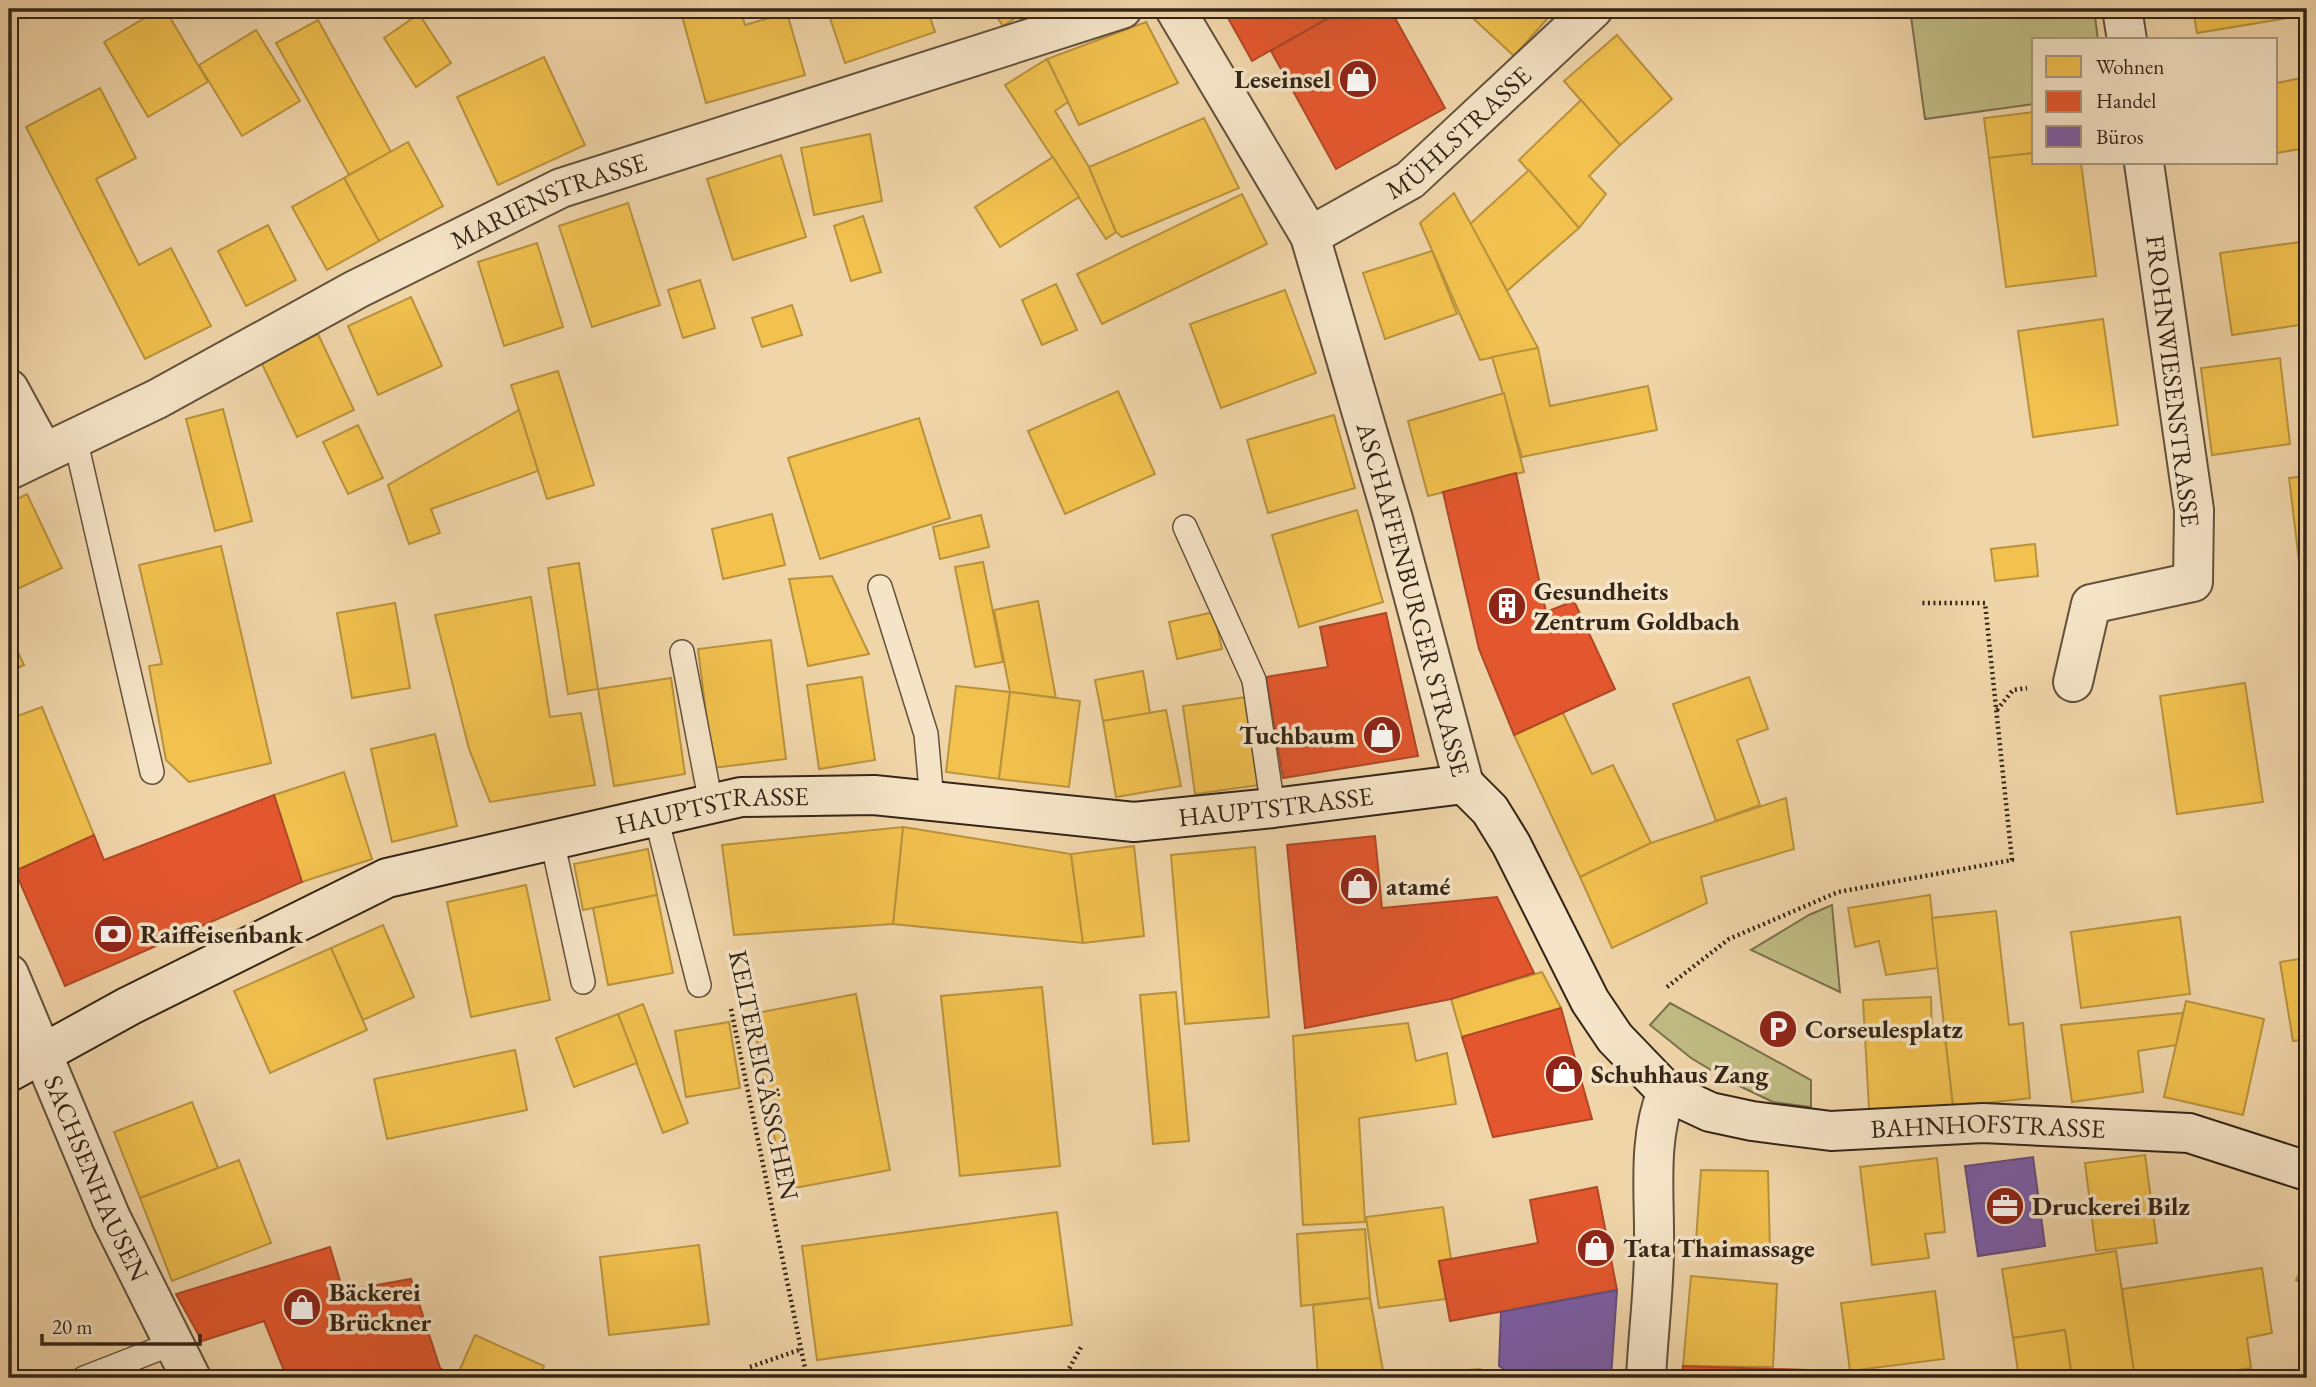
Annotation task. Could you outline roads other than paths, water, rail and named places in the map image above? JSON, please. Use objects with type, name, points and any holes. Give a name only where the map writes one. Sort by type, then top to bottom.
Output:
[{"type":"street","name":"MARIENSTRASSE","points":[[9,470],[157,398],[357,289],[561,188],[1122,9]]},
{"type":"street","name":"ASCHAFFENBURGER STRASSE","points":[[1175,9],[1310,236],[1393,519],[1464,784],[1490,810],[1511,844],[1590,1001],[1615,1038],[1667,1092]]},
{"type":"street","name":"MÜHLSTRASSE","points":[[1310,236],[1410,180],[1593,9]]},
{"type":"street","points":[[2122,9],[2127,38]]},
{"type":"street","name":"FROHNWIESENSTRASSE","points":[[2073,682],[2091,604],[2193,582],[2194,510],[2144,164]]},
{"type":"street","points":[[9,389],[60,445]]},
{"type":"street","name":"HAUPTSTRASSE","points":[[9,1072],[43,1052],[387,878],[741,797],[874,795],[1134,822],[1464,784]]},
{"type":"street","name":"SACHSENHAUSEN","points":[[9,974],[111,1218],[191,1378]]},
{"type":"street","points":[[1646,1378],[1654,1250],[1654,1150],[1661,1107],[1667,1092]]},
{"type":"street","name":"BAHNHOFSTRASSE","points":[[1667,1092],[1710,1112],[1752,1121],[1831,1130],[1983,1124],[2189,1133],[2307,1171]]},
{"type":"lane","points":[[60,445],[152,772]]},
{"type":"lane","points":[[1185,527],[1254,680],[1273,808]]},
{"type":"lane","points":[[880,587],[926,734],[932,801]]},
{"type":"lane","points":[[682,652],[711,804]]},
{"type":"lane","points":[[656,817],[699,985]]},
{"type":"lane","points":[[552,840],[583,982]]},
{"type":"lane","points":[[84,1378],[174,1343]]},
{"type":"place","name":"Leseinsel","points":[[1358,79]]},
{"type":"place","name":"Gesundheits Zentrum Goldbach","points":[[1507,606]]},
{"type":"place","name":"Tuchbaum","points":[[1382,735]]},
{"type":"place","name":"atamé","points":[[1359,886]]},
{"type":"place","name":"Raiffeisenbank","points":[[113,934]]},
{"type":"place","name":"Corseulesplatz","points":[[1778,1029]]},
{"type":"place","name":"Schuhhaus Zang","points":[[1564,1074]]},
{"type":"place","name":"Druckerei Bilz","points":[[2005,1206]]},
{"type":"place","name":"Tata Thaimassage","points":[[1596,1248]]},
{"type":"place","name":"Bäckerei Brückner","points":[[302,1307]]}]
